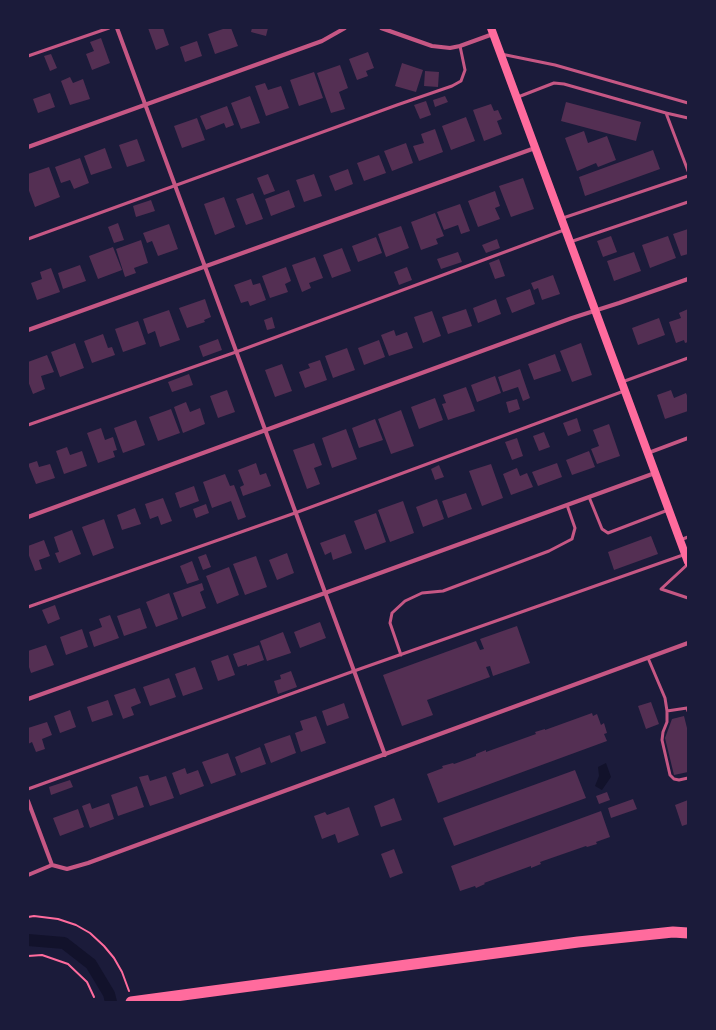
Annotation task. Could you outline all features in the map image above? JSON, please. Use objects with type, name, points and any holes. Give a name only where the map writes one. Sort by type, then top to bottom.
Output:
[{"type":"highway","points":[[673,932],[688,927]]},
{"type":"highway","points":[[130,997],[194,993],[570,942],[673,932],[688,933]]},
{"type":"main road","points":[[492,31],[655,473],[669,510],[684,539],[687,560]]},
{"type":"street","points":[[117,28],[385,755]]},
{"type":"street","points":[[28,147],[322,41],[345,28]]},
{"type":"street","points":[[381,28],[432,46],[450,48],[460,46],[492,31]]},
{"type":"street","points":[[28,330],[535,148]]},
{"type":"street","points":[[28,517],[572,318],[688,279]]},
{"type":"street","points":[[648,453],[688,438]]},
{"type":"street","points":[[28,699],[325,594],[655,473]]},
{"type":"street","points":[[28,874],[52,865],[67,869],[88,863],[688,643]]},
{"type":"street","points":[[28,801],[52,865]]},
{"type":"lane","points":[[28,56],[110,28]]},
{"type":"lane","points":[[28,239],[452,86],[461,81],[465,70],[460,46]]},
{"type":"lane","points":[[500,53],[555,66],[688,103]]},
{"type":"lane","points":[[516,98],[554,83],[564,84],[688,118]]},
{"type":"lane","points":[[666,113],[688,170]]},
{"type":"lane","points":[[562,218],[688,176]]},
{"type":"lane","points":[[570,242],[688,202]]},
{"type":"lane","points":[[28,425],[236,352],[565,229]]},
{"type":"lane","points":[[622,382],[688,358]]},
{"type":"lane","points":[[28,607],[295,513],[625,391]]},
{"type":"lane","points":[[589,497],[602,529],[608,533],[669,510]]},
{"type":"lane","points":[[401,655],[390,623],[392,613],[405,601],[422,593],[443,591],[550,551],[572,540],[575,528],[567,505]]},
{"type":"lane","points":[[28,789],[354,671],[687,560]]},
{"type":"lane","points":[[687,560],[661,590],[688,598]]},
{"type":"lane","points":[[648,658],[665,698],[667,711],[666,722],[662,732],[662,740],[670,775],[674,779],[679,780],[688,778]]},
{"type":"lane","points":[[667,711],[687,708],[688,711]]},
{"type":"path","points":[[28,917],[34,916],[58,919],[90,933],[114,958],[122,972],[130,997]]},
{"type":"path","points":[[28,956],[42,955],[68,964],[87,982],[94,997]]},
{"type":"shaded area","points":[[606,763],[611,777],[602,790],[595,786],[599,776],[598,767]]},
{"type":"building","points":[[148,28],[163,28],[169,45],[156,50]]},
{"type":"building","points":[[226,28],[231,28],[238,46],[215,54],[208,34]]},
{"type":"building","points":[[252,28],[268,28],[266,36],[251,32]]},
{"type":"building","points":[[101,38],[110,63],[92,70],[86,54],[94,51],[90,42]]},
{"type":"building","points":[[197,41],[202,56],[185,62],[180,47]]},
{"type":"building","points":[[368,52],[374,68],[366,71],[368,76],[357,80],[349,59]]},
{"type":"building","points":[[51,54],[57,68],[50,71],[44,56]]},
{"type":"building","points":[[402,63],[423,70],[416,92],[395,86]]},
{"type":"building","points":[[340,65],[348,88],[339,92],[345,109],[331,113],[317,73]]},
{"type":"building","points":[[425,71],[439,72],[438,87],[424,86]]},
{"type":"building","points":[[314,72],[323,98],[299,106],[290,80]]},
{"type":"building","points":[[70,77],[73,83],[83,79],[90,99],[70,105],[61,81]]},
{"type":"building","points":[[265,83],[268,90],[281,86],[289,108],[266,116],[255,86]]},
{"type":"building","points":[[50,93],[55,107],[38,113],[33,99]]},
{"type":"building","points":[[250,96],[260,123],[241,129],[231,103]]},
{"type":"building","points":[[445,96],[448,102],[435,107],[433,100]]},
{"type":"building","points":[[426,101],[431,115],[420,119],[414,105]]},
{"type":"building","points":[[566,102],[641,122],[636,141],[561,121]]},
{"type":"building","points":[[491,104],[494,111],[498,110],[502,119],[497,121],[502,134],[484,141],[473,110]]},
{"type":"building","points":[[227,106],[234,125],[226,128],[224,123],[206,130],[200,116]]},
{"type":"building","points":[[466,117],[475,141],[451,150],[442,126]]},
{"type":"building","points":[[197,118],[205,140],[182,148],[174,126]]},
{"type":"building","points":[[435,129],[443,152],[419,161],[413,146],[424,143],[421,134]]},
{"type":"building","points":[[584,131],[588,143],[607,136],[616,160],[598,167],[596,163],[577,171],[565,138]]},
{"type":"building","points":[[137,139],[145,161],[127,167],[119,145]]},
{"type":"building","points":[[406,143],[413,163],[392,171],[384,151]]},
{"type":"building","points":[[105,148],[112,168],[91,175],[84,156]]},
{"type":"building","points":[[653,150],[660,169],[585,196],[579,177]]},
{"type":"building","points":[[379,155],[386,173],[364,181],[357,163]]},
{"type":"building","points":[[80,158],[89,183],[74,189],[70,180],[61,183],[55,167]]},
{"type":"building","points":[[49,167],[60,197],[35,207],[28,188],[28,174]]},
{"type":"building","points":[[348,169],[353,184],[335,191],[329,176]]},
{"type":"building","points":[[268,174],[275,191],[264,195],[257,178]]},
{"type":"building","points":[[314,174],[322,196],[304,202],[296,180]]},
{"type":"building","points":[[523,178],[534,209],[511,217],[499,186]]},
{"type":"building","points":[[289,190],[295,207],[271,216],[265,199]]},
{"type":"building","points":[[495,191],[500,206],[495,208],[500,219],[478,227],[468,201]]},
{"type":"building","points":[[253,193],[263,219],[246,225],[236,199]]},
{"type":"building","points":[[224,197],[235,227],[215,235],[204,204]]},
{"type":"building","points":[[151,200],[155,211],[136,217],[133,206]]},
{"type":"building","points":[[460,204],[470,231],[461,234],[458,225],[444,230],[437,212]]},
{"type":"building","points":[[435,213],[444,236],[436,239],[438,244],[421,250],[411,222]]},
{"type":"building","points":[[118,223],[124,240],[114,243],[108,227]]},
{"type":"building","points":[[169,224],[178,249],[158,256],[152,241],[147,243],[143,233]]},
{"type":"building","points":[[401,226],[409,248],[386,257],[378,234]]},
{"type":"building","points":[[688,229],[688,254],[681,256],[673,234]]},
{"type":"building","points":[[611,236],[617,252],[603,257],[597,241]]},
{"type":"building","points":[[668,236],[676,258],[650,268],[642,245]]},
{"type":"building","points":[[376,237],[382,253],[358,262],[352,246]]},
{"type":"building","points":[[497,239],[500,248],[486,253],[482,245]]},
{"type":"building","points":[[141,240],[148,263],[134,268],[136,273],[125,277],[116,249]]},
{"type":"building","points":[[113,247],[122,270],[98,279],[89,256]]},
{"type":"building","points":[[342,248],[351,271],[332,278],[323,255]]},
{"type":"building","points":[[458,252],[462,262],[441,269],[437,259]]},
{"type":"building","points":[[634,252],[641,271],[614,281],[607,261]]},
{"type":"building","points":[[315,257],[323,278],[309,283],[311,288],[302,292],[292,265]]},
{"type":"building","points":[[499,259],[505,276],[495,279],[489,263]]},
{"type":"building","points":[[80,265],[86,281],[63,289],[58,273]]},
{"type":"building","points":[[286,267],[291,281],[285,284],[288,292],[270,298],[262,276]]},
{"type":"building","points":[[407,267],[412,280],[399,285],[394,272]]},
{"type":"building","points":[[51,268],[60,292],[37,300],[31,283],[42,279],[40,272]]},
{"type":"building","points":[[553,275],[560,294],[542,300],[538,288],[534,290],[531,283]]},
{"type":"building","points":[[251,279],[253,285],[260,283],[266,300],[250,306],[248,301],[241,303],[234,285]]},
{"type":"building","points":[[530,289],[535,304],[512,313],[506,298]]},
{"type":"building","points":[[205,299],[211,317],[204,320],[205,322],[187,328],[179,308]]},
{"type":"building","points":[[496,299],[501,314],[478,323],[473,308]]},
{"type":"building","points":[[466,309],[472,326],[448,334],[442,317]]},
{"type":"building","points":[[688,309],[688,342],[685,343],[684,340],[676,343],[669,322],[681,318],[679,313]]},
{"type":"building","points":[[169,310],[180,340],[160,347],[155,331],[148,334],[143,319]]},
{"type":"building","points":[[432,311],[441,336],[423,343],[414,317]]},
{"type":"building","points":[[272,317],[275,328],[267,330],[264,320]]},
{"type":"building","points":[[659,318],[665,335],[638,345],[632,328]]},
{"type":"building","points":[[138,321],[146,344],[123,352],[115,329]]},
{"type":"building","points":[[394,330],[396,336],[407,332],[413,348],[389,356],[381,335]]},
{"type":"building","points":[[103,334],[108,348],[112,347],[115,355],[92,363],[84,341]]},
{"type":"building","points":[[218,339],[222,350],[203,357],[199,346]]},
{"type":"building","points":[[379,340],[385,357],[364,365],[358,348]]},
{"type":"building","points":[[75,343],[84,368],[60,377],[51,352]]},
{"type":"building","points":[[581,343],[592,375],[572,382],[560,351]]},
{"type":"building","points":[[347,348],[355,370],[333,378],[325,356]]},
{"type":"building","points":[[555,354],[561,371],[534,380],[528,364]]},
{"type":"building","points":[[47,355],[54,372],[41,376],[45,389],[33,394],[28,381],[28,362]]},
{"type":"building","points":[[320,360],[327,380],[305,388],[299,372],[310,368],[308,364]]},
{"type":"building","points":[[282,364],[292,391],[275,397],[265,370]]},
{"type":"building","points":[[520,369],[530,398],[523,401],[518,387],[503,392],[498,377]]},
{"type":"building","points":[[189,374],[193,385],[172,392],[168,382]]},
{"type":"building","points":[[495,376],[501,393],[477,402],[471,385]]},
{"type":"building","points":[[466,387],[475,411],[448,420],[442,404],[446,403],[443,395]]},
{"type":"building","points":[[227,390],[235,412],[218,418],[210,396]]},
{"type":"building","points":[[671,390],[674,398],[686,393],[688,398],[688,411],[665,419],[657,395]]},
{"type":"building","points":[[435,398],[443,420],[419,429],[411,407]]},
{"type":"building","points":[[517,399],[520,409],[509,413],[506,402]]},
{"type":"building","points":[[186,402],[190,412],[200,408],[205,424],[183,433],[174,407]]},
{"type":"building","points":[[171,409],[180,433],[158,441],[149,417]]},
{"type":"building","points":[[401,410],[414,446],[391,454],[378,419]]},
{"type":"building","points":[[577,418],[581,431],[568,436],[563,423]]},
{"type":"building","points":[[375,419],[383,440],[359,448],[352,428]]},
{"type":"building","points":[[136,420],[145,445],[123,453],[114,428]]},
{"type":"building","points":[[609,424],[620,456],[597,464],[591,449],[599,446],[593,430]]},
{"type":"building","points":[[101,428],[105,440],[113,437],[117,450],[113,451],[115,457],[98,463],[87,433]]},
{"type":"building","points":[[346,429],[357,459],[332,468],[322,438]]},
{"type":"building","points":[[544,432],[550,447],[539,451],[533,436]]},
{"type":"building","points":[[517,438],[523,456],[512,460],[505,442]]},
{"type":"building","points":[[314,443],[322,465],[314,468],[320,484],[307,489],[293,450]]},
{"type":"building","points":[[67,447],[70,455],[82,451],[87,466],[64,474],[56,451]]},
{"type":"building","points":[[589,451],[595,467],[572,475],[566,460]]},
{"type":"building","points":[[37,461],[39,467],[50,464],[55,478],[36,484],[28,464]]},
{"type":"building","points":[[256,463],[260,475],[266,473],[271,486],[243,496],[240,487],[244,485],[238,470]]},
{"type":"building","points":[[557,463],[562,477],[538,486],[532,472]]},
{"type":"building","points":[[491,464],[503,498],[482,506],[469,471]]},
{"type":"building","points":[[439,465],[444,477],[435,480],[431,469]]},
{"type":"building","points":[[517,468],[520,476],[527,473],[533,487],[511,495],[503,474]]},
{"type":"building","points":[[225,474],[230,486],[234,485],[246,517],[238,520],[231,501],[212,508],[203,482]]},
{"type":"building","points":[[194,486],[199,501],[180,508],[175,493]]},
{"type":"building","points":[[466,493],[472,509],[448,518],[442,501]]},
{"type":"building","points":[[163,498],[172,521],[161,525],[158,516],[150,519],[145,504]]},
{"type":"building","points":[[437,499],[444,519],[423,527],[416,507]]},
{"type":"building","points":[[403,501],[414,533],[390,542],[378,510]]},
{"type":"building","points":[[206,504],[209,513],[196,518],[193,509]]},
{"type":"building","points":[[135,508],[141,524],[122,530],[117,515]]},
{"type":"building","points":[[376,513],[386,542],[365,550],[354,521]]},
{"type":"building","points":[[104,519],[114,548],[93,556],[82,527]]},
{"type":"building","points":[[72,530],[81,554],[59,563],[55,553],[59,552],[54,537]]},
{"type":"building","points":[[345,534],[352,553],[333,560],[331,552],[325,555],[320,543]]},
{"type":"building","points":[[651,536],[658,554],[614,570],[608,552]]},
{"type":"building","points":[[44,540],[50,556],[39,560],[42,569],[35,571],[28,553],[28,546]]},
{"type":"building","points":[[287,553],[294,573],[277,580],[269,560]]},
{"type":"building","points":[[206,554],[211,567],[203,570],[198,557]]},
{"type":"building","points":[[256,556],[267,587],[245,595],[233,564]]},
{"type":"building","points":[[192,561],[199,580],[187,584],[180,566]]},
{"type":"building","points":[[229,567],[239,595],[217,604],[206,576]]},
{"type":"building","points":[[202,583],[204,590],[200,592],[206,608],[182,617],[173,593]]},
{"type":"building","points":[[169,593],[178,619],[156,627],[146,602]]},
{"type":"building","points":[[55,605],[60,619],[48,624],[42,610]]},
{"type":"building","points":[[140,608],[147,628],[124,636],[117,616]]},
{"type":"building","points":[[110,615],[119,638],[94,647],[89,632],[102,627],[99,619]]},
{"type":"building","points":[[320,622],[326,638],[300,648],[294,632]]},
{"type":"building","points":[[517,626],[530,663],[493,676],[490,666],[486,667],[490,677],[427,700],[433,715],[402,726],[383,675],[476,641],[480,650],[484,649],[480,639]]},
{"type":"building","points":[[82,629],[88,647],[66,655],[60,637]]},
{"type":"building","points":[[283,632],[291,653],[267,661],[260,641]]},
{"type":"building","points":[[46,645],[54,665],[31,673],[28,664],[28,651]]},
{"type":"building","points":[[259,645],[264,660],[247,666],[247,664],[238,667],[233,654]]},
{"type":"building","points":[[228,655],[235,675],[218,681],[211,661]]},
{"type":"building","points":[[195,667],[203,689],[183,696],[175,674]]},
{"type":"building","points":[[291,671],[297,687],[278,694],[274,681],[281,679],[280,675]]},
{"type":"building","points":[[169,678],[176,697],[150,706],[143,687]]},
{"type":"building","points":[[135,688],[141,703],[131,707],[134,715],[123,719],[114,695]]},
{"type":"building","points":[[108,700],[113,715],[92,722],[87,707]]},
{"type":"building","points":[[651,702],[659,724],[646,729],[638,706]]},
{"type":"building","points":[[344,703],[349,718],[327,726],[322,711]]},
{"type":"building","points":[[70,710],[76,727],[60,733],[54,716]]},
{"type":"building","points":[[592,713],[593,716],[597,714],[601,725],[604,723],[607,733],[604,734],[607,741],[438,803],[427,774],[443,768],[442,766],[454,764],[476,756],[476,754],[486,750],[486,752],[536,734],[535,732],[545,730]]},
{"type":"building","points":[[316,716],[326,743],[301,752],[295,733],[303,730],[300,721]]},
{"type":"building","points":[[684,716],[688,732],[688,772],[674,775],[665,738],[672,719]]},
{"type":"building","points":[[47,722],[52,735],[42,739],[45,749],[36,752],[32,742],[28,744],[28,728]]},
{"type":"building","points":[[290,735],[296,753],[271,763],[264,744]]},
{"type":"building","points":[[260,747],[266,764],[241,773],[235,757]]},
{"type":"building","points":[[228,753],[236,775],[211,784],[202,762]]},
{"type":"building","points":[[185,768],[187,774],[198,770],[204,786],[180,795],[172,773]]},
{"type":"building","points":[[575,770],[586,798],[454,846],[443,818]]},
{"type":"building","points":[[148,775],[150,781],[166,776],[174,798],[150,806],[139,777]]},
{"type":"building","points":[[70,780],[73,787],[51,795],[49,787]]},
{"type":"building","points":[[137,786],[144,807],[118,816],[111,795]]},
{"type":"building","points":[[607,792],[610,800],[599,804],[596,796]]},
{"type":"building","points":[[394,798],[402,820],[381,827],[374,806]]},
{"type":"building","points":[[633,799],[637,809],[611,818],[608,808]]},
{"type":"building","points":[[688,800],[688,824],[682,826],[675,805]]},
{"type":"building","points":[[90,803],[92,809],[109,803],[114,819],[90,828],[82,806]]},
{"type":"building","points":[[349,807],[359,835],[338,843],[335,834],[322,839],[314,816],[325,812],[327,815]]},
{"type":"building","points":[[78,809],[84,827],[60,836],[53,818]]},
{"type":"building","points":[[601,811],[610,837],[596,842],[597,844],[586,846],[540,862],[541,864],[531,868],[531,866],[484,883],[485,884],[476,888],[475,886],[460,891],[451,866]]},
{"type":"building","points":[[394,849],[403,873],[390,878],[381,854]]},
{"type":"waterway","points":[[28,940],[64,943],[91,964],[109,994],[111,1002]]}]
